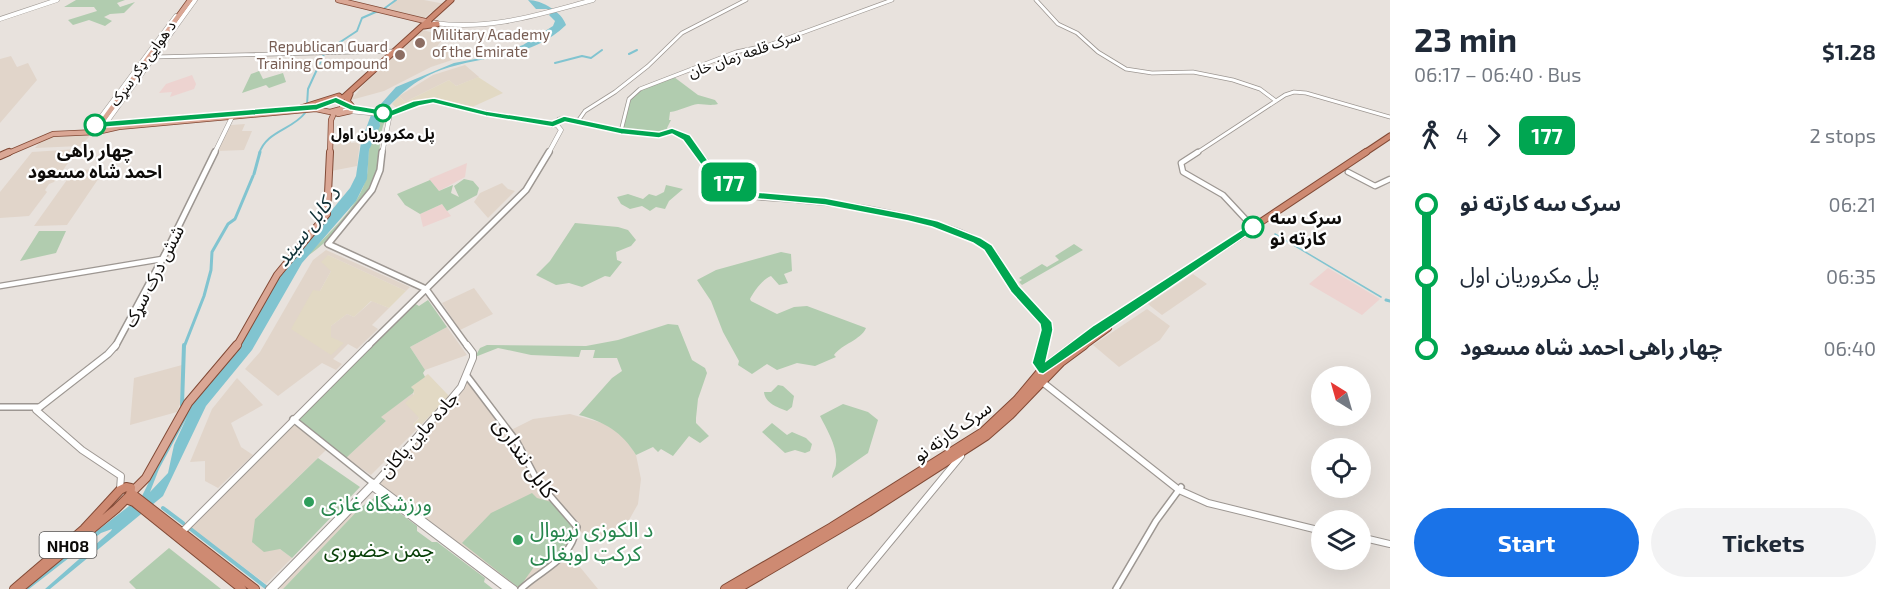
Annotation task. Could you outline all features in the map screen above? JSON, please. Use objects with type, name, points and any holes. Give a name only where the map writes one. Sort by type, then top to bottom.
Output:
[{"type":"highway","points":[[341,102],[452,0]]},
{"type":"highway","points":[[300,110],[351,91],[452,0]]},
{"type":"highway","points":[[427,22],[438,23],[436,16]]},
{"type":"highway","points":[[351,91],[347,101],[352,110]]},
{"type":"highway","name":"سرک کارته نو","points":[[1173,283],[1185,270],[1390,136]]},
{"type":"highway","name":"سرک کارته نو","points":[[1084,344],[1160,291],[1206,267],[1390,140]]},
{"type":"highway","name":"سرک کارته نو","points":[[737,589],[868,512],[952,454],[1005,413],[1043,369],[1155,300],[1160,291]]},
{"type":"highway","name":"سرک کارته نو","points":[[725,589],[952,454],[969,447],[997,428],[1066,354]]},
{"type":"highway","points":[[127,494],[181,531],[242,586]]},
{"type":"highway","name":"NH08","points":[[14,589],[127,494]]},
{"type":"highway","name":"NH08","points":[[19,589],[116,509],[127,494]]},
{"type":"highway","points":[[149,509],[242,586],[255,589]]},
{"type":"main road","points":[[0,19],[56,0]]},
{"type":"main road","points":[[106,124],[191,0]]},
{"type":"main road","points":[[94,127],[104,119],[191,0]]},
{"type":"main road","name":"د هوایی ډګر سړک","points":[[106,124],[191,0]]},
{"type":"main road","points":[[338,0],[427,22],[471,28],[587,0]]},
{"type":"main road","points":[[346,0],[427,22]]},
{"type":"main road","points":[[553,9],[593,0]]},
{"type":"main road","points":[[181,531],[526,189],[561,130],[560,126],[552,124],[487,115],[434,101],[418,104],[391,115],[325,108]]},
{"type":"main road","points":[[0,155],[51,134],[106,124],[325,108],[341,102]]},
{"type":"main road","points":[[341,102],[352,110]]},
{"type":"main road","points":[[331,120],[341,102]]},
{"type":"main road","points":[[38,406],[36,410],[38,414],[120,479],[127,494],[141,484],[181,413],[232,353],[277,275],[327,213],[331,120],[325,108]]},
{"type":"main road","points":[[94,127],[106,124],[232,117],[300,110],[319,113],[331,120]]},
{"type":"main road","points":[[331,120],[340,113],[352,110]]},
{"type":"main road","points":[[328,244],[372,188],[380,169],[383,132],[391,115]]},
{"type":"main road","points":[[391,115],[385,130],[382,169],[374,189],[330,243],[425,287]]},
{"type":"main road","name":"شش درک سړک","points":[[38,406],[113,350],[162,259],[232,117]]},
{"type":"main road","name":"جاده ماین پاکان","points":[[328,244],[425,287],[471,351],[473,358],[467,376],[451,399],[373,483]]},
{"type":"main road","points":[[1042,380],[1180,489],[1208,503],[1311,526]]},
{"type":"main road","points":[[851,589],[969,447]]},
{"type":"main road","points":[[271,589],[303,561],[371,488],[373,483]]},
{"type":"main road","points":[[373,483],[374,488],[507,589]]},
{"type":"main road","points":[[373,483],[513,589]]},
{"type":"main road","points":[[1371,541],[1390,545]]},
{"type":"street","points":[[578,120],[585,111],[615,92],[648,66],[682,33],[746,0]]},
{"type":"street","name":"سرک قلعه زمان خان","points":[[621,131],[629,99],[640,89],[728,55],[769,45],[892,0]]},
{"type":"street","points":[[1036,0],[1058,24],[1077,33],[1098,52],[1126,69],[1152,73],[1193,72],[1233,80],[1257,88],[1276,101]]},
{"type":"street","points":[[154,57],[395,51]]},
{"type":"street","points":[[1251,225],[1223,195],[1183,172],[1180,166],[1276,101],[1294,92],[1306,93],[1390,117]]},
{"type":"street","points":[[552,124],[559,119],[578,120],[621,131],[659,135],[672,131],[685,136],[706,164],[741,194],[825,202],[900,216],[935,224],[977,240],[992,251],[1014,288],[1046,322],[1047,330],[1039,363],[1043,369]]},
{"type":"street","points":[[1348,172],[1375,186],[1390,179]]},
{"type":"street","points":[[0,286],[162,259]]},
{"type":"street","name":"کابل ننداری","points":[[467,376],[517,442],[543,489],[560,504],[577,527],[572,541],[553,567],[533,578],[521,589]]},
{"type":"street","points":[[0,409],[38,406]]},
{"type":"street","points":[[293,419],[373,483]]},
{"type":"street","points":[[1116,589],[1156,521],[1180,489]]},
{"type":"shaded area","points":[[396,0],[424,0],[445,4],[425,18],[388,9]]},
{"type":"shaded area","points":[[423,30],[445,36],[435,49],[458,54],[452,60],[431,67],[384,91],[351,100],[364,84]]},
{"type":"shaded area","points":[[11,56],[17,67],[28,63],[37,80],[0,123],[0,59]]},
{"type":"shaded area","points":[[465,65],[479,77],[456,86],[449,80],[405,102],[399,96],[433,75]]},
{"type":"shaded area","points":[[192,75],[196,84],[194,89],[170,97],[172,92],[159,93],[166,84]]},
{"type":"shaded area","points":[[478,77],[503,93],[470,108],[434,100],[398,109],[392,104],[399,96],[405,102],[449,80],[456,86]]},
{"type":"shaded area","points":[[245,124],[242,131],[252,131],[244,150],[217,151],[231,125]]},
{"type":"shaded area","points":[[88,132],[89,137],[80,146],[35,148],[43,138],[50,135]]},
{"type":"shaded area","points":[[342,136],[342,140],[351,139],[351,143],[360,142],[357,166],[331,171],[333,137]]},
{"type":"shaded area","points":[[78,149],[63,170],[66,170],[65,172],[49,184],[45,190],[47,192],[29,216],[0,218],[0,192],[32,152]]},
{"type":"shaded area","points":[[467,163],[465,177],[439,191],[429,179]]},
{"type":"shaded area","points":[[105,169],[67,225],[34,226],[74,170]]},
{"type":"shaded area","points":[[502,183],[508,189],[515,191],[488,218],[474,202],[480,193]]},
{"type":"shaded area","points":[[442,204],[451,216],[423,227],[420,214]]},
{"type":"shaded area","points":[[326,250],[410,287],[406,291],[328,255],[331,271],[320,291],[331,337],[331,326],[347,314],[354,317],[372,301],[389,308],[372,325],[378,329],[357,349],[348,344],[333,359],[342,364],[336,370],[322,363],[278,396],[245,369],[260,352],[313,260]]},
{"type":"shaded area","points":[[328,255],[406,291],[389,308],[371,301],[354,317],[347,314],[331,326],[331,337],[344,343],[331,355],[291,329],[313,290],[320,291],[331,271],[321,262]]},
{"type":"shaded area","points":[[1328,268],[1380,299],[1362,315],[1309,284]]},
{"type":"shaded area","points":[[1193,274],[1207,284],[1162,315],[1148,304]]},
{"type":"shaded area","points":[[474,288],[493,314],[460,330],[442,303]]},
{"type":"shaded area","points":[[1147,309],[1170,326],[1160,340],[1119,367],[1093,345]]},
{"type":"shaded area","points":[[447,327],[467,355],[425,370],[410,347]]},
{"type":"shaded area","points":[[182,365],[180,404],[177,412],[130,425],[134,378]]},
{"type":"shaded area","points":[[428,374],[449,396],[417,429],[413,424],[419,418],[405,403],[414,394],[411,387]]},
{"type":"shaded area","points":[[467,376],[509,431],[533,419],[570,414],[606,424],[624,437],[636,455],[641,479],[638,504],[629,520],[614,536],[607,538],[599,538],[577,531],[566,550],[598,589],[507,589],[374,488]]},
{"type":"shaded area","points":[[237,378],[263,405],[231,423],[241,447],[253,455],[218,488],[205,481],[205,461],[190,462],[212,409]]},
{"type":"shaded area","points":[[413,393],[419,418],[413,424],[417,429],[371,475],[346,458],[386,421],[380,417]]},
{"type":"shaded area","points":[[293,423],[326,450],[255,519],[280,549],[292,558],[266,584],[190,527]]},
{"type":"shaded area","points":[[358,505],[361,507],[283,589],[279,588]]},
{"type":"green space","points":[[76,0],[125,0],[117,3],[120,7],[135,2],[124,13],[104,17],[112,21],[105,26],[89,20],[73,25],[68,20],[97,11],[94,7],[64,7]]},
{"type":"green space","points":[[259,71],[263,79],[283,73],[286,82],[269,88],[266,85],[242,93],[251,74]]},
{"type":"green space","points":[[674,77],[698,95],[715,100],[718,104],[698,104],[670,112],[669,120],[671,120],[667,128],[669,131],[664,135],[621,131],[627,107],[636,93]]},
{"type":"green space","points":[[379,116],[386,119],[381,132],[378,166],[372,184],[347,220],[306,257],[342,219],[358,198],[367,175],[369,150],[379,128]]},
{"type":"green space","points":[[464,179],[473,181],[479,188],[477,195],[447,211],[442,204],[420,214],[405,205],[397,194],[430,180],[439,191],[453,185],[451,193],[459,197],[454,186]]},
{"type":"green space","points":[[666,185],[683,189],[669,201],[665,209],[656,207],[650,211],[642,206],[630,209],[621,204],[617,197],[628,194],[643,199],[649,194],[656,196],[664,192]]},
{"type":"green space","points":[[575,223],[618,227],[628,230],[636,240],[631,246],[616,252],[617,260],[622,262],[610,277],[605,276],[582,287],[569,283],[556,285],[536,275],[550,261]]},
{"type":"green space","points":[[39,231],[66,231],[56,253],[20,261]]},
{"type":"green space","points":[[1074,244],[1083,250],[1022,285],[1019,282],[1022,280],[1019,278],[1042,264],[1047,267],[1059,260],[1055,256]]},
{"type":"green space","points":[[781,252],[791,254],[792,271],[784,274],[788,283],[779,285],[771,276],[756,289],[751,301],[777,314],[794,307],[807,306],[866,328],[860,336],[837,351],[834,355],[836,357],[815,366],[797,363],[777,370],[767,364],[752,374],[738,365],[739,361],[723,332],[711,301],[697,280],[716,270]]},
{"type":"green space","points":[[428,300],[447,327],[410,347],[425,370],[423,373],[425,377],[411,387],[414,390],[413,393],[381,417],[386,421],[346,458],[297,419],[331,389],[331,386],[414,303],[419,306]]},
{"type":"green space","points":[[668,324],[678,325],[692,360],[705,368],[707,373],[698,399],[696,423],[709,436],[700,443],[689,436],[673,456],[661,449],[658,452],[653,447],[636,455],[625,440],[612,429],[579,415],[612,378],[622,371],[617,358],[593,358],[595,350],[581,350],[579,357],[531,355],[498,348],[475,357],[480,348],[487,345],[586,346],[618,340]]},
{"type":"green space","points":[[778,385],[783,386],[794,396],[792,407],[787,411],[772,404],[765,396],[764,392],[771,392]]},
{"type":"green space","points":[[843,404],[868,412],[878,420],[868,453],[832,478],[836,466],[835,451],[820,416]]},
{"type":"green space","points":[[772,423],[787,435],[792,432],[806,438],[812,444],[810,451],[805,453],[795,450],[785,453],[762,432]]},
{"type":"green space","name":"ورزشگاه غازی","points":[[318,458],[360,487],[292,558],[280,549],[264,552],[252,542],[255,519]]},
{"type":"green space","name":"د الکوزی نړیوال کرکټ لوبغالی","points":[[532,493],[537,498],[555,503],[575,529],[557,559],[546,568],[536,564],[519,588],[462,543],[491,513]]},
{"type":"green space","name":"چمن حضوری","points":[[377,496],[417,526],[417,531],[432,542],[437,542],[485,578],[484,582],[493,589],[283,589],[361,507]]},
{"type":"green space","points":[[169,548],[221,589],[136,589],[129,582]]},
{"type":"water","points":[[528,0],[551,8],[564,20],[566,25],[553,36],[523,50],[457,65],[431,74],[407,89],[379,116],[380,126],[369,150],[367,179],[356,201],[302,263],[252,350],[206,406],[163,496],[50,589],[45,589],[112,529],[101,533],[29,589],[22,589],[142,496],[185,409],[236,352],[281,272],[350,188],[356,176],[361,142],[371,115],[396,87],[454,63],[491,56],[523,45],[553,26],[555,21],[549,15],[552,12],[547,9],[536,9]],"holes":[[[187,417],[174,445],[168,473],[150,492],[159,469]]]},
{"type":"waterway","points":[[385,8],[396,0]]},
{"type":"waterway","points":[[307,105],[308,89],[325,52],[357,31],[362,18],[378,11]]},
{"type":"waterway","points":[[555,63],[582,56],[591,58],[602,50]]},
{"type":"waterway","points":[[629,54],[637,50]]},
{"type":"waterway","points":[[259,154],[267,140],[300,119],[305,113]]},
{"type":"waterway","points":[[254,174],[260,152]]},
{"type":"waterway","points":[[184,347],[204,296],[211,270],[212,252],[228,224],[235,219],[253,176]]},
{"type":"waterway","points":[[1275,234],[1381,297]]},
{"type":"waterway","points":[[1386,300],[1390,301]]},
{"type":"waterway","points":[[182,405],[184,345]]},
{"type":"waterway","points":[[163,508],[183,523]]},
{"type":"waterway","points":[[188,527],[267,588]]},
{"type":"bus line","name":"177","points":[[95,125],[317,107],[336,100],[342,101],[350,108],[390,114],[416,103],[434,100],[486,114],[553,124],[559,119],[564,119],[578,120],[621,131],[664,135],[672,131],[687,137],[706,164],[741,194],[825,202],[908,218],[935,224],[977,240],[994,254],[1015,289],[1046,322],[1047,330],[1039,363],[1043,369],[1099,328],[1253,227]]},
{"type":"place","name":"Military Academy of the Emirate","points":[[420,43]]},
{"type":"place","name":"Republican Guard Training Compound","points":[[400,55]]},
{"type":"place","name":"پل مکروریان اول","points":[[383,113]]},
{"type":"place","name":"چهار راهی احمد شاه مسعود","points":[[95,125]]},
{"type":"place","name":"سرک سه کارته نو","points":[[1253,227]]},
{"type":"place","name":"ورزشگاه غازی","points":[[309,502]]},
{"type":"place","name":"د الکوزی نړیوال کرکټ لوبغالی","points":[[518,540]]},
{"type":"water label","name":"د کابل سيند","points":[[307,226]]}]
